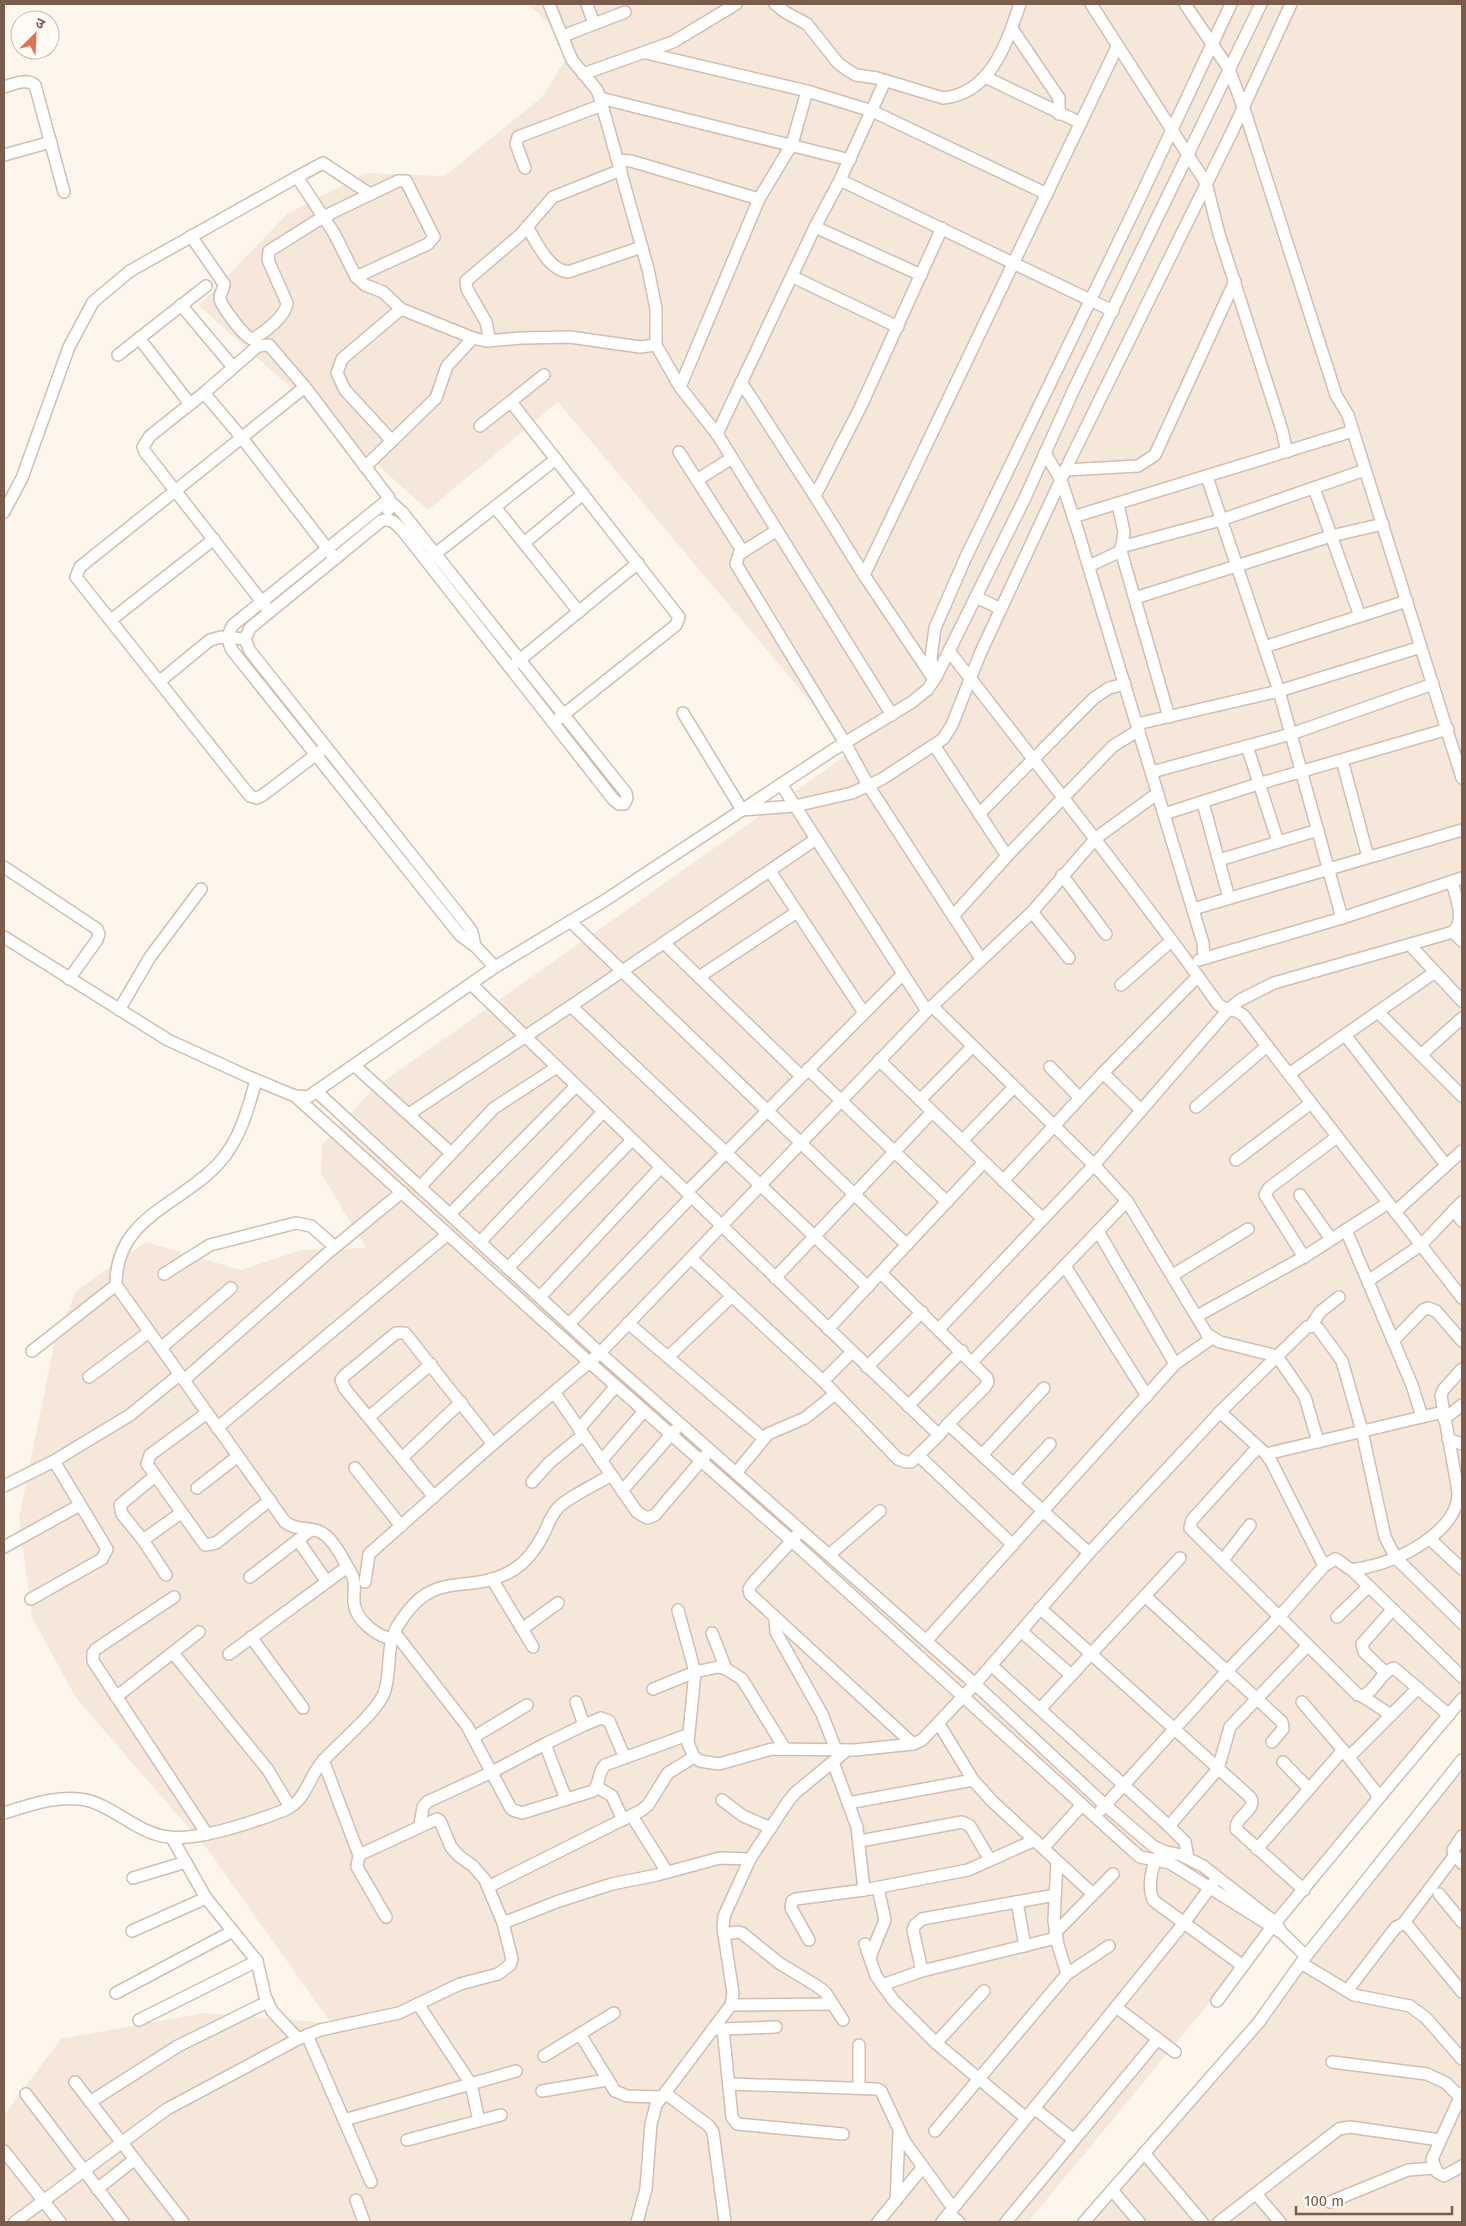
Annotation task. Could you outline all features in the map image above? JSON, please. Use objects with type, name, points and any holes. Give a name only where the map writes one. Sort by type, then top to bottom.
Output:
[{"type":"street","points":[[549,4],[572,60],[596,90],[601,102],[642,247],[656,309],[656,345],[680,387],[717,434],[892,714]]},
{"type":"street","points":[[587,4],[594,24]]},
{"type":"street","points":[[712,4],[718,14]]},
{"type":"street","points":[[583,74],[673,42],[736,4]]},
{"type":"street","points":[[776,4],[785,12],[807,24],[838,63],[856,75],[885,81],[944,98],[954,97],[966,91],[985,77],[993,68],[1013,30],[1020,4]]},
{"type":"street","points":[[1091,4],[1206,183],[1220,234],[1282,430],[1287,452]]},
{"type":"street","points":[[1185,4],[1229,69],[1243,107],[1336,395],[1348,415],[1366,470],[1462,778]]},
{"type":"street","points":[[934,680],[931,658],[935,628],[964,559],[1231,4]]},
{"type":"street","points":[[4,938],[168,1040],[295,1096],[308,1097],[495,968],[912,702],[928,689],[934,680],[976,597],[1261,4]]},
{"type":"street","points":[[742,810],[795,806],[852,793],[882,779],[943,739],[952,725],[1001,609],[1063,475],[1243,107],[1291,4]]},
{"type":"street","points":[[562,36],[625,12]]},
{"type":"street","points":[[1013,30],[1058,98],[1059,114]]},
{"type":"street","points":[[864,575],[1117,47]]},
{"type":"street","points":[[646,53],[807,92],[872,111],[1047,194]]},
{"type":"street","points":[[985,77],[1081,123]]},
{"type":"street","points":[[4,87],[24,81],[35,85],[64,192]]},
{"type":"street","points":[[717,434],[793,277],[815,227],[850,160],[885,81]]},
{"type":"street","points":[[680,387],[759,199],[792,144],[807,92]]},
{"type":"street","points":[[525,168],[516,144],[518,137],[601,102],[792,144],[850,160]]},
{"type":"street","points":[[4,155],[51,142]]},
{"type":"street","points":[[490,340],[486,322],[467,289],[466,281],[527,226],[553,197],[631,161],[759,199]]},
{"type":"street","points":[[4,512],[22,478],[69,347],[92,302],[130,271],[323,163],[370,194]]},
{"type":"street","points":[[297,177],[323,217],[356,277],[365,285],[383,292],[401,309],[473,338],[490,340],[570,337],[640,347],[656,345]]},
{"type":"street","points":[[840,180],[1113,311]]},
{"type":"street","points":[[191,236],[224,284],[220,294],[221,302],[245,336],[252,338],[283,314],[287,302],[268,260],[269,251],[323,217],[398,181],[406,181],[434,237],[428,244],[356,277]]},
{"type":"street","points":[[527,226],[553,266],[562,271],[568,272],[642,247]]},
{"type":"street","points":[[815,227],[921,275]]},
{"type":"street","points":[[815,496],[898,328],[942,228]]},
{"type":"street","points":[[793,277],[898,328]]},
{"type":"street","points":[[1063,475],[1138,466],[1155,455],[1235,281]]},
{"type":"street","points":[[118,355],[206,286]]},
{"type":"street","points":[[181,305],[233,367]]},
{"type":"street","points":[[392,441],[345,390],[338,378],[337,368],[342,358],[401,309]]},
{"type":"street","points":[[139,338],[190,404]]},
{"type":"street","points":[[365,466],[436,398],[447,366],[473,338]]},
{"type":"street","points":[[266,607],[143,447],[150,436],[204,393],[258,346],[269,345],[305,387],[386,494],[389,503],[386,519]]},
{"type":"street","points":[[480,426],[544,375]]},
{"type":"street","points":[[741,382],[864,575],[934,680]]},
{"type":"street","points":[[305,387],[80,567],[77,572],[79,583],[160,681],[250,796],[257,798],[263,795],[321,751]]},
{"type":"street","points":[[204,393],[242,438],[332,554]]},
{"type":"street","points":[[511,402],[677,612],[679,622],[553,723]]},
{"type":"street","points":[[1073,516],[1353,432]]},
{"type":"street","points":[[679,452],[743,552]]},
{"type":"street","points":[[1045,454],[1063,475],[1073,516],[1203,944],[1204,958]]},
{"type":"street","points":[[697,480],[732,458]]},
{"type":"street","points":[[426,561],[556,459]]},
{"type":"street","points":[[1089,566],[1121,549],[1221,520],[1366,470]]},
{"type":"street","points":[[1207,477],[1279,691],[1342,918]]},
{"type":"street","points":[[1314,488],[1360,616]]},
{"type":"street","points":[[524,543],[583,494]]},
{"type":"street","points":[[321,751],[232,650],[228,637],[233,625],[266,607],[332,554],[386,519],[396,524],[426,561],[613,799],[619,804],[624,804],[627,798],[626,793],[398,507],[389,503],[380,506],[332,554]]},
{"type":"street","points":[[1118,504],[1124,532],[1121,549],[1169,717]]},
{"type":"street","points":[[495,507],[579,612]]},
{"type":"street","points":[[1135,598],[1331,536],[1383,524]]},
{"type":"street","points":[[776,531],[743,552],[736,559],[736,564],[845,743],[868,785],[981,960]]},
{"type":"street","points":[[111,620],[214,539]]},
{"type":"street","points":[[510,668],[638,563]]},
{"type":"street","points":[[976,597],[1001,609]]},
{"type":"street","points":[[1264,647],[1406,601]]},
{"type":"street","points":[[266,607],[250,628],[245,639],[250,651],[321,751],[460,935],[475,946],[495,968]]},
{"type":"street","points":[[160,681],[210,640],[228,637],[245,639]]},
{"type":"street","points":[[953,916],[1007,856],[1113,746],[1138,727],[1169,717],[1279,691],[1421,647]]},
{"type":"street","points":[[949,651],[1032,760],[1096,838],[1218,1004],[1228,1010],[1240,1012],[1462,1298]]},
{"type":"street","points":[[979,814],[1094,698],[1109,688],[1125,684]]},
{"type":"street","points":[[1152,772],[1291,734],[1433,684]]},
{"type":"street","points":[[683,713],[742,810]]},
{"type":"street","points":[[1164,814],[1258,784],[1448,729]]},
{"type":"street","points":[[934,745],[1007,856]]},
{"type":"street","points":[[1247,746],[1278,842]]},
{"type":"street","points":[[1342,760],[1368,857]]},
{"type":"street","points":[[781,784],[903,974],[929,1008],[973,1046],[1094,1165],[1127,1201],[1207,1334],[1212,1338],[1278,1356],[1305,1397],[1318,1442]]},
{"type":"street","points":[[365,1582],[369,1554],[493,1444],[600,1353],[929,1008],[1032,912],[1062,875],[1096,838],[1158,793]]},
{"type":"street","points":[[1203,803],[1229,898]]},
{"type":"street","points":[[1219,860],[1318,830]]},
{"type":"street","points":[[1192,909],[1462,830]]},
{"type":"street","points":[[409,1114],[526,1037],[816,839]]},
{"type":"street","points":[[4,867],[97,929],[99,934],[97,940],[69,979]]},
{"type":"street","points":[[770,871],[864,1013]]},
{"type":"street","points":[[1062,875],[1106,934]]},
{"type":"street","points":[[939,1329],[1094,1165],[1228,1010],[1245,997],[1274,983],[1453,932],[1459,927],[1462,917],[1457,880],[1342,918],[1189,964]]},
{"type":"street","points":[[119,1010],[150,957],[201,889]]},
{"type":"street","points":[[699,977],[797,912]]},
{"type":"street","points":[[1032,912],[1069,958]]},
{"type":"street","points":[[570,921],[907,1245]]},
{"type":"street","points":[[1453,932],[1462,942]]},
{"type":"street","points":[[1121,985],[1171,941]]},
{"type":"street","points":[[664,943],[805,1073],[840,1100],[947,1202]]},
{"type":"street","points":[[1410,945],[1462,1001]]},
{"type":"street","points":[[1289,1074],[1435,972]]},
{"type":"street","points":[[569,1324],[689,1195],[726,1152],[903,974]]},
{"type":"street","points":[[1003,1181],[1103,1073],[1198,976]]},
{"type":"street","points":[[471,984],[939,1435]]},
{"type":"street","points":[[571,1006],[868,1287]]},
{"type":"street","points":[[1378,1012],[1462,1096]]},
{"type":"street","points":[[1421,1055],[1462,1018]]},
{"type":"street","points":[[1345,1035],[1446,1165]]},
{"type":"street","points":[[920,1100],[973,1046]]},
{"type":"street","points":[[1196,1107],[1267,1046]]},
{"type":"street","points":[[879,1060],[1043,1220]]},
{"type":"street","points":[[355,1066],[451,1153]]},
{"type":"street","points":[[420,1187],[494,1108],[557,1067]]},
{"type":"street","points":[[1050,1067],[1080,1098]]},
{"type":"street","points":[[1103,1073],[1141,1110]]},
{"type":"street","points":[[256,1080],[248,1111],[238,1135],[221,1161],[206,1176],[157,1211],[128,1238],[118,1258],[116,1285],[217,1428],[290,1526],[323,1533],[329,1539],[355,1582],[354,1603],[361,1618],[373,1630],[384,1637],[393,1636]]},
{"type":"street","points":[[450,1214],[576,1086]]},
{"type":"street","points":[[962,1141],[1014,1086]]},
{"type":"street","points":[[316,1091],[600,1353],[926,1641],[1105,1805],[1153,1846],[1159,1856],[1276,1928]]},
{"type":"street","points":[[295,1096],[589,1362],[792,1541],[1140,1857],[1188,1858],[1218,1877],[1293,1944],[1304,1959],[1347,1991],[1366,1998],[1410,2006],[1426,2018],[1462,2059]]},
{"type":"street","points":[[1236,1160],[1311,1102]]},
{"type":"street","points":[[480,1242],[603,1112]]},
{"type":"street","points":[[775,1278],[932,1112]]},
{"type":"street","points":[[1304,1257],[1265,1195],[1269,1188],[1337,1137]]},
{"type":"street","points":[[508,1268],[632,1140]]},
{"type":"street","points":[[1197,1316],[1304,1257],[1346,1230],[1391,1207],[1462,1151]]},
{"type":"street","points":[[828,1329],[984,1162]]},
{"type":"street","points":[[540,1297],[661,1168]]},
{"type":"street","points":[[4,1486],[54,1461],[130,1415],[182,1378],[402,1192]]},
{"type":"street","points":[[1300,1195],[1331,1239]]},
{"type":"street","points":[[972,1362],[1127,1201]]},
{"type":"street","points":[[1458,1206],[1462,1221]]},
{"type":"street","points":[[1368,1281],[1421,1245],[1458,1206]]},
{"type":"street","points":[[164,1274],[210,1245],[296,1223],[311,1226],[335,1247]]},
{"type":"street","points":[[1173,1276],[1248,1229]]},
{"type":"street","points":[[1346,1230],[1412,1385],[1422,1417]]},
{"type":"street","points":[[1098,1232],[1175,1364]]},
{"type":"street","points":[[217,1428],[448,1234]]},
{"type":"street","points":[[691,1258],[823,1380],[898,1458],[906,1462],[912,1462],[988,1382],[985,1374],[881,1272]]},
{"type":"street","points":[[1065,1266],[1147,1396]]},
{"type":"street","points":[[32,1352],[116,1285]]},
{"type":"street","points":[[160,1348],[231,1288]]},
{"type":"street","points":[[668,1357],[732,1296]]},
{"type":"street","points":[[678,1610],[695,1672],[687,1735],[689,1750],[694,1757],[706,1763],[719,1764],[764,1750],[841,1750],[912,1744],[928,1736],[1089,1553],[1220,1412],[1307,1327],[1311,1326],[1320,1312],[1339,1297]]},
{"type":"street","points":[[1393,1341],[1423,1310],[1428,1308],[1436,1311],[1462,1341]]},
{"type":"street","points":[[867,1367],[922,1312]]},
{"type":"street","points":[[628,1323],[763,1438]]},
{"type":"street","points":[[1311,1326],[1318,1328],[1342,1361],[1362,1431],[1385,1537],[1396,1558],[1462,1623]]},
{"type":"street","points":[[434,1496],[342,1384],[344,1376],[396,1333],[401,1331],[410,1337],[493,1444]]},
{"type":"street","points":[[89,1377],[149,1332]]},
{"type":"street","points":[[926,1641],[1044,1512],[1175,1364],[1212,1338]]},
{"type":"street","points":[[908,1406],[962,1351]]},
{"type":"street","points":[[823,1380],[852,1352]]},
{"type":"street","points":[[369,1417],[431,1364]]},
{"type":"street","points":[[1351,1569],[1386,1563],[1396,1558],[1430,1539],[1454,1512],[1457,1506],[1458,1491],[1441,1396],[1443,1390],[1462,1369]]},
{"type":"street","points":[[532,1482],[581,1432],[616,1386]]},
{"type":"street","points":[[982,1456],[1044,1388]]},
{"type":"street","points":[[554,1392],[622,1491],[638,1512],[647,1518],[651,1518],[710,1450]]},
{"type":"street","points":[[736,1473],[763,1438],[773,1431],[805,1418],[835,1394]]},
{"type":"street","points":[[402,1458],[460,1402]]},
{"type":"street","points":[[1391,1715],[1358,1695],[1193,1532],[1190,1524],[1262,1451],[1318,1442],[1422,1417],[1443,1415],[1462,1405]]},
{"type":"street","points":[[601,1461],[644,1410]]},
{"type":"street","points":[[1220,1412],[1262,1451],[1272,1463],[1324,1566]]},
{"type":"street","points":[[207,1413],[150,1455],[147,1464],[201,1541],[205,1545],[216,1544],[270,1500]]},
{"type":"street","points":[[622,1491],[680,1424]]},
{"type":"street","points":[[948,1424],[1089,1553]]},
{"type":"street","points":[[1448,1439],[1462,1444]]},
{"type":"street","points":[[1013,1484],[1050,1444]]},
{"type":"street","points":[[197,1488],[238,1456]]},
{"type":"street","points":[[919,1456],[1013,1545]]},
{"type":"street","points":[[30,1599],[102,1559],[105,1555],[106,1545],[54,1461]]},
{"type":"street","points":[[356,1468],[401,1526]]},
{"type":"street","points":[[4,1813],[34,1803],[77,1799],[91,1802],[156,1835],[172,1838],[207,1834],[290,1807],[301,1799],[313,1774],[323,1760],[380,1702],[386,1685],[393,1636],[411,1608],[429,1592],[454,1584],[492,1579],[521,1565],[542,1537],[551,1517],[559,1507],[611,1475]]},
{"type":"street","points":[[155,1476],[120,1505],[122,1514],[166,1575]]},
{"type":"street","points":[[5,1545],[80,1505]]},
{"type":"street","points":[[828,1574],[834,1559],[880,1511]]},
{"type":"street","points":[[142,1540],[181,1513]]},
{"type":"street","points":[[1222,1560],[1250,1526]]},
{"type":"street","points":[[250,1577],[312,1530]]},
{"type":"street","points":[[801,1530],[749,1589],[753,1598],[912,1744]]},
{"type":"street","points":[[1430,1539],[1462,1570]]},
{"type":"street","points":[[298,1540],[327,1582]]},
{"type":"street","points":[[1040,1709],[1180,1558]]},
{"type":"street","points":[[1095,1817],[1324,1566],[1335,1559],[1351,1569],[1462,1677]]},
{"type":"street","points":[[229,1654],[347,1568]]},
{"type":"street","points":[[492,1579],[533,1647]]},
{"type":"street","points":[[1337,1617],[1369,1586]]},
{"type":"street","points":[[861,1604],[872,1593]]},
{"type":"street","points":[[1145,1596],[1228,1671],[1284,1726],[1280,1734],[1272,1742]]},
{"type":"street","points":[[174,1597],[93,1653],[93,1661],[207,1834]]},
{"type":"street","points":[[522,1629],[558,1603]]},
{"type":"street","points":[[1040,1608],[1252,1801],[1251,1808],[1235,1826],[1239,1833],[1304,1890]]},
{"type":"street","points":[[1386,1673],[1364,1652],[1362,1644],[1393,1609]]},
{"type":"street","points":[[775,1618],[776,1632],[841,1750]]},
{"type":"street","points":[[1021,1631],[1071,1675]]},
{"type":"street","points":[[116,1697],[199,1632]]},
{"type":"street","points":[[712,1633],[726,1669]]},
{"type":"street","points":[[393,1636],[462,1718],[510,1806],[517,1812],[522,1813],[593,1790],[596,1787],[601,1769],[605,1765],[687,1735]]},
{"type":"street","points":[[251,1637],[303,1708]]},
{"type":"street","points":[[1169,1826],[1218,1769],[1230,1727],[1308,1644]]},
{"type":"street","points":[[927,1665],[938,1652]]},
{"type":"street","points":[[173,1653],[268,1770],[290,1807]]},
{"type":"street","points":[[991,1664],[1169,1826],[1185,1842],[1188,1858]]},
{"type":"street","points":[[653,1689],[695,1672],[718,1668],[726,1669],[742,1679],[785,1749]]},
{"type":"street","points":[[1362,1696],[1369,1693],[1386,1673],[1391,1668],[1394,1668],[1449,1715]]},
{"type":"street","points":[[1257,1849],[1309,1789],[1418,1688]]},
{"type":"street","points":[[1217,2001],[1304,1890],[1462,1699]]},
{"type":"street","points":[[576,1702],[584,1725]]},
{"type":"street","points":[[1302,1702],[1375,1791],[1378,1799]]},
{"type":"street","points":[[474,1737],[527,1705]]},
{"type":"street","points":[[420,1825],[423,1807],[427,1802],[601,1718],[609,1721],[624,1758]]},
{"type":"street","points":[[939,1724],[973,1780],[1093,1894]]},
{"type":"street","points":[[545,1744],[566,1799]]},
{"type":"street","points":[[637,2222],[646,2189],[653,2113],[663,2095],[719,2029],[731,2005],[733,1993],[724,1934],[724,1916],[750,1859],[771,1828],[796,1793],[832,1762],[841,1750]]},
{"type":"street","points":[[488,1887],[628,1818],[648,1806],[668,1773],[694,1757]]},
{"type":"street","points":[[323,1760],[359,1856],[357,1867],[386,1917]]},
{"type":"street","points":[[1084,2222],[1259,2022],[1304,1959],[1462,1760]]},
{"type":"street","points":[[832,1762],[857,1827],[864,1890]]},
{"type":"street","points":[[1283,1762],[1309,1789]]},
{"type":"street","points":[[848,1803],[973,1780]]},
{"type":"street","points":[[596,1787],[612,1796],[667,1872]]},
{"type":"street","points":[[722,1800],[743,1816],[771,1828]]},
{"type":"street","points":[[1044,1848],[1082,1805]]},
{"type":"street","points":[[15,2222],[167,2109],[302,2037],[337,2026],[399,2013],[452,1987],[498,1974],[506,1970],[510,1965],[512,1958],[504,1923],[488,1887],[479,1872],[451,1847],[440,1822],[434,1819],[359,1856]]},
{"type":"street","points":[[860,1841],[962,1822],[970,1826],[990,1860]]},
{"type":"street","points":[[1347,1991],[1396,1927],[1403,1924],[1459,1859],[1453,1850],[1462,1836]]},
{"type":"street","points":[[172,1838],[206,1898],[257,1962],[267,2002],[278,2019],[302,2037],[344,2120],[371,2182]]},
{"type":"street","points":[[809,1940],[791,1908],[792,1901],[796,1898],[878,1888],[958,1873],[1034,1840]]},
{"type":"street","points":[[1159,1856],[1150,1891],[1154,1901],[1243,1966]]},
{"type":"street","points":[[504,1923],[588,1891],[720,1858],[750,1859]]},
{"type":"street","points":[[1057,1861],[1055,1895],[1056,1935],[1066,1974]]},
{"type":"street","points":[[133,1878],[186,1862]]},
{"type":"street","points":[[882,1985],[922,1971],[1026,1946],[1056,1935],[1114,1874]]},
{"type":"street","points":[[948,2215],[1184,1923],[1218,1877]]},
{"type":"street","points":[[870,1957],[885,1920],[878,1888]]},
{"type":"street","points":[[1439,1894],[1462,1922]]},
{"type":"street","points":[[922,1971],[913,1930],[922,1919],[1055,1895]]},
{"type":"street","points":[[132,1931],[206,1898]]},
{"type":"street","points":[[1017,1902],[1026,1946]]},
{"type":"street","points":[[1403,1924],[1408,1926],[1462,1992]]},
{"type":"street","points":[[116,1993],[233,1931]]},
{"type":"street","points":[[724,1934],[738,1932],[746,1936],[779,1963],[817,1986],[842,2020]]},
{"type":"street","points":[[865,1944],[882,1985],[894,2001],[936,2043],[1026,2118]]},
{"type":"street","points":[[935,2131],[1066,1974],[1109,1946]]},
{"type":"street","points":[[138,2020],[257,1962]]},
{"type":"street","points":[[936,2043],[984,1991]]},
{"type":"street","points":[[90,2102],[169,2052],[267,2002]]},
{"type":"street","points":[[418,2004],[471,2084],[479,2121]]},
{"type":"street","points":[[731,2005],[832,2004]]},
{"type":"street","points":[[1116,2007],[1175,2052]]},
{"type":"street","points":[[544,2056],[614,2013]]},
{"type":"street","points":[[719,2029],[776,2027]]},
{"type":"street","points":[[719,2029],[729,2084],[732,2117],[737,2124],[843,2134]]},
{"type":"street","points":[[580,2034],[611,2088],[620,2095],[663,2095],[709,2126],[713,2132],[725,2222]]},
{"type":"street","points":[[1006,2222],[1158,2039]]},
{"type":"street","points":[[859,2045],[859,2088]]},
{"type":"street","points":[[1332,2062],[1427,2074],[1446,2083],[1461,2094],[1432,2159],[1435,2168],[1440,2175],[1444,2176],[1462,2166]]},
{"type":"street","points":[[344,2120],[516,2071]]},
{"type":"street","points":[[542,2091],[607,2080]]},
{"type":"street","points":[[75,2082],[183,2222]]},
{"type":"street","points":[[729,2084],[859,2088],[881,2091],[899,2132],[923,2167],[948,2215],[959,2222]]},
{"type":"street","points":[[26,2094],[123,2222]]},
{"type":"street","points":[[1034,2108],[1074,2140]]},
{"type":"street","points":[[407,2140],[501,2115]]},
{"type":"street","points":[[1219,2222],[1344,2127],[1440,2140]]},
{"type":"street","points":[[896,2201],[899,2132]]},
{"type":"street","points":[[4,2151],[60,2222]]},
{"type":"street","points":[[1144,2153],[1202,2222]]},
{"type":"street","points":[[97,2189],[134,2160]]},
{"type":"street","points":[[878,2222],[923,2167]]},
{"type":"street","points":[[1330,2202],[1408,2170],[1435,2168]]},
{"type":"street","points":[[1112,2190],[1139,2222]]},
{"type":"street","points":[[1256,2194],[1280,2222]]},
{"type":"street","points":[[356,2200],[364,2222]]},
{"type":"shaded area","points":[[528,4],[1462,4],[1462,1697],[1028,2222],[4,2222],[4,2115],[61,2039],[204,2013],[331,2023],[208,1850],[76,1698],[32,1617],[19,1518],[54,1345],[76,1291],[146,1242],[241,1270],[301,1250],[366,1248],[321,1173],[322,1145],[373,1089],[852,751],[558,402],[428,510],[199,306],[287,214],[366,173],[445,176],[543,96],[574,46]]},
{"type":"shaded area","points":[[1462,1766],[1462,2222],[1088,2222],[1316,1948]]}]
